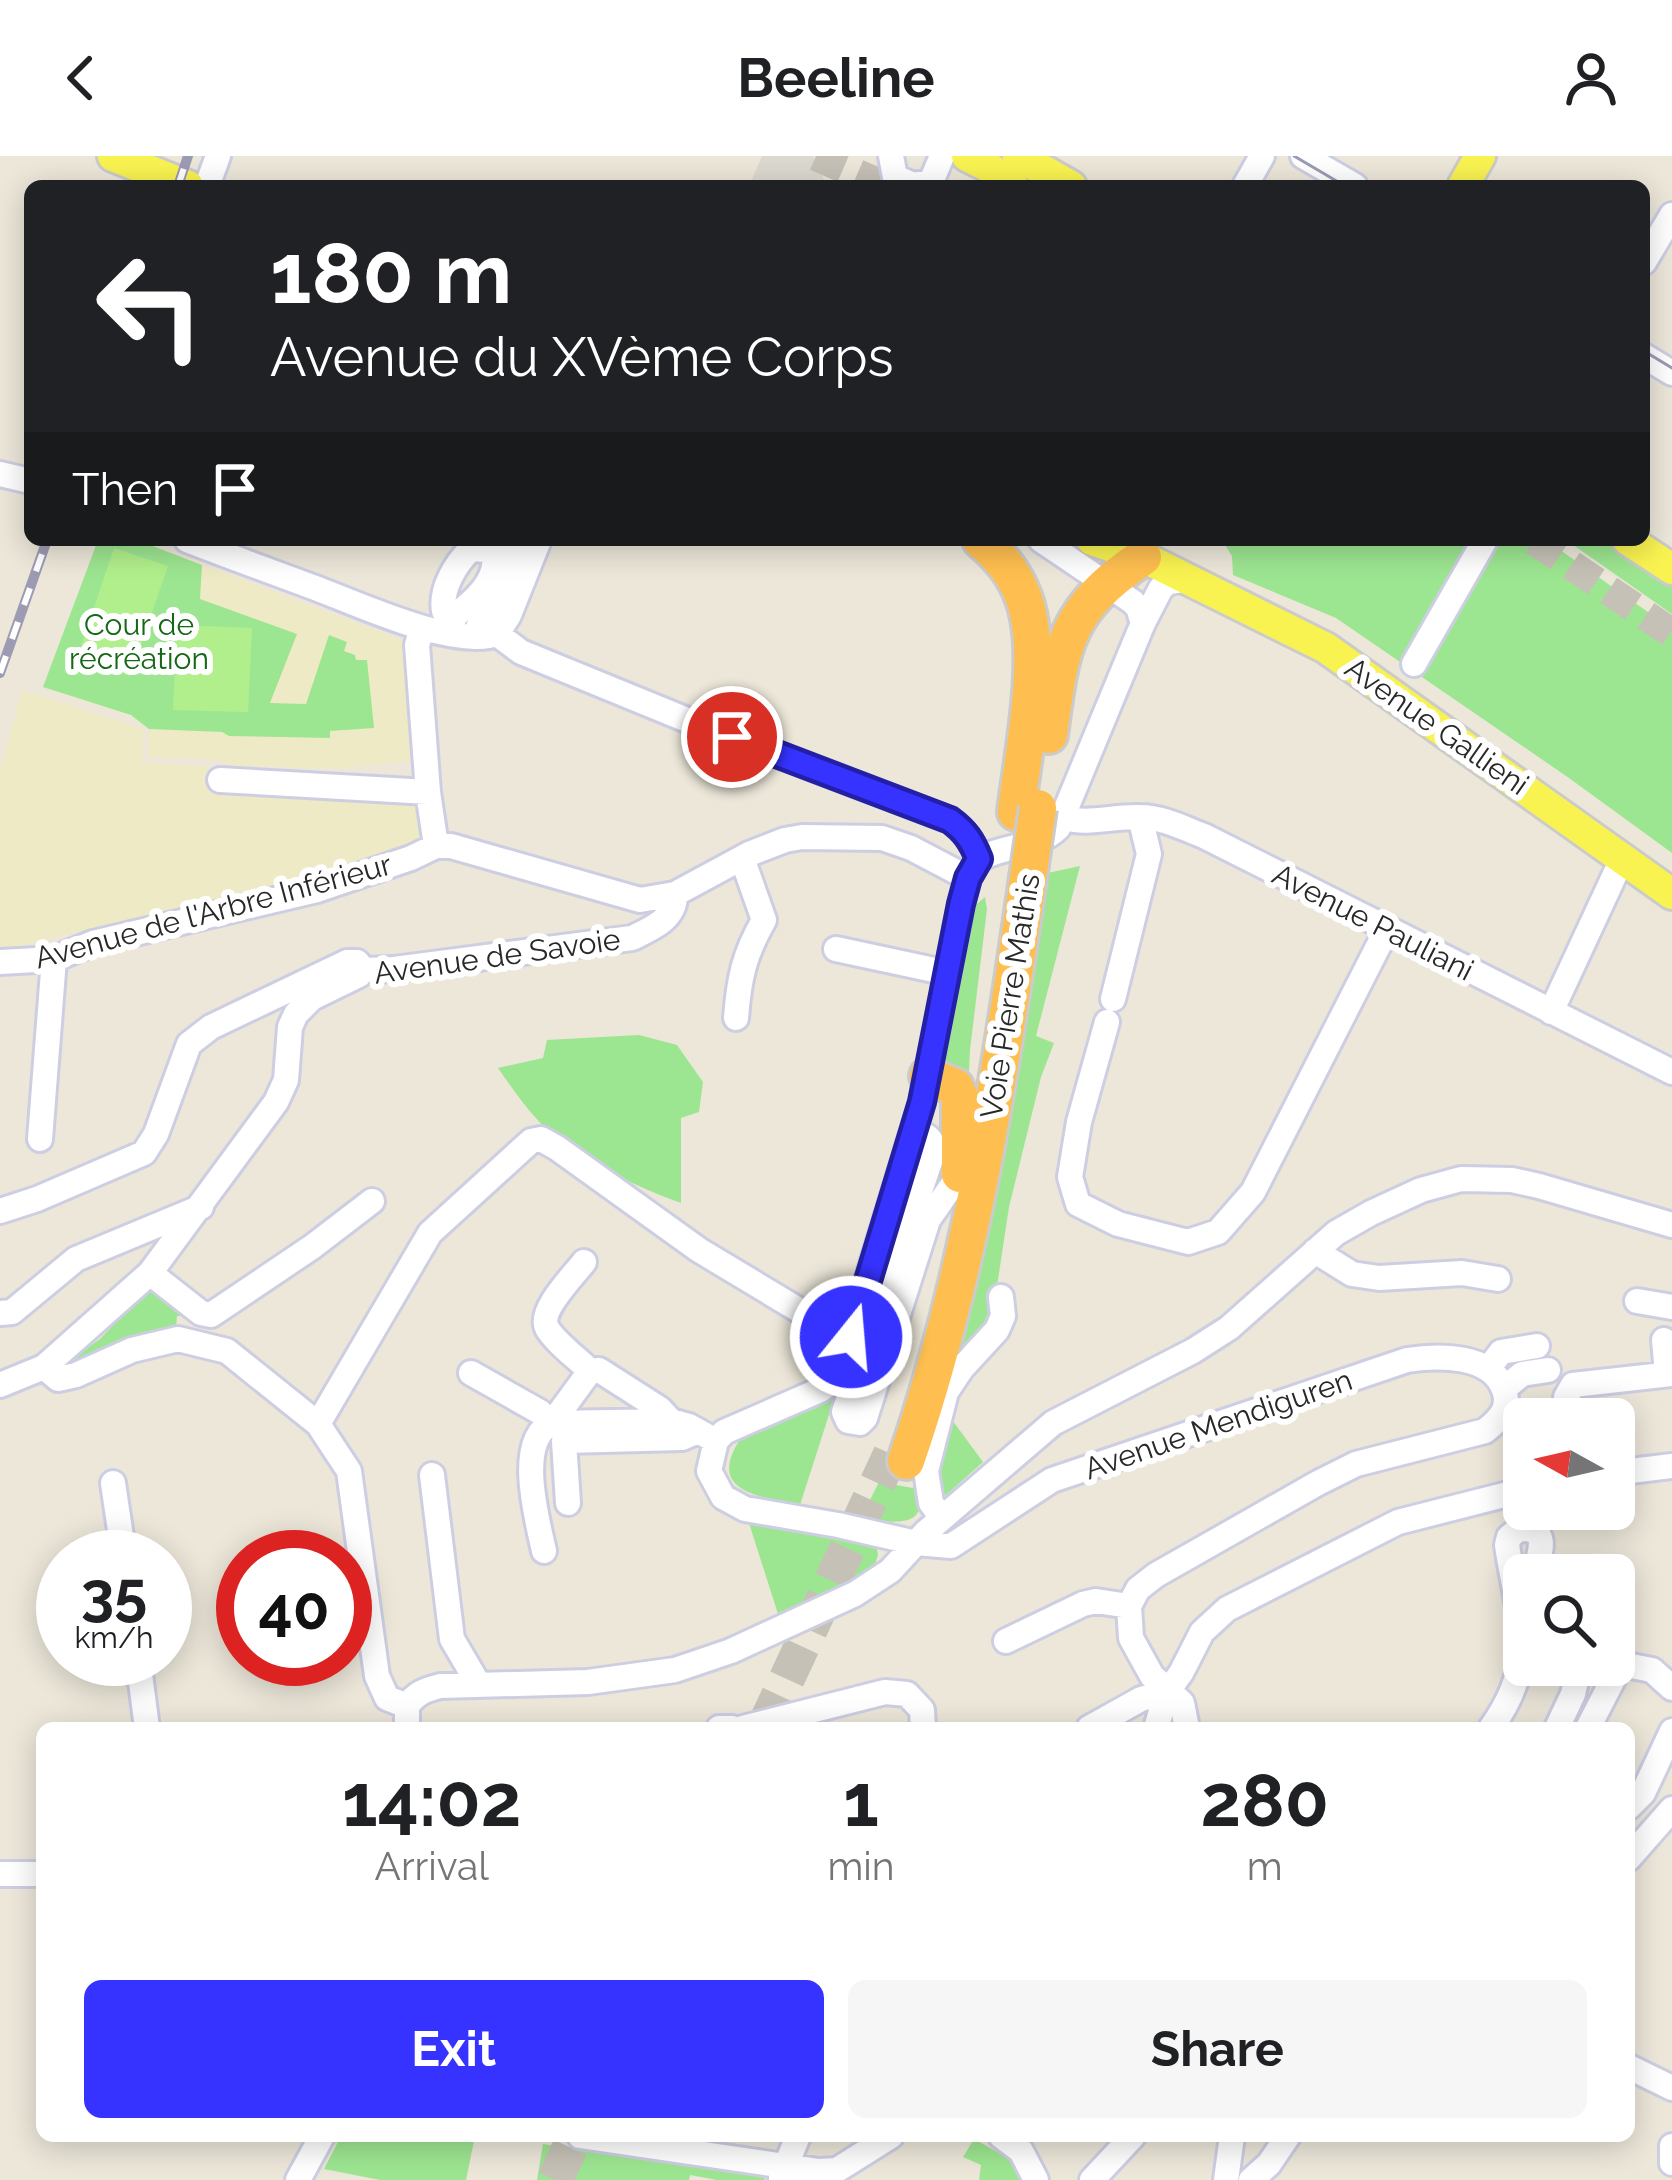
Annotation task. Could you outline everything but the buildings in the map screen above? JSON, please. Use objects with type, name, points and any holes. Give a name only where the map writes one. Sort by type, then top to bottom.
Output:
[{"type":"highway","name":"Voie Pierre Mathis","points":[[988,546],[1014,577],[1032,629],[1030,695],[1039,813]]},
{"type":"highway","name":"Voie Pierre Mathis","points":[[996,874],[1000,1076],[939,1354],[898,1457],[980,1075],[996,874],[1039,813],[1063,648],[1092,596],[1156,546]]},
{"type":"highway","points":[[928,1076],[955,1087],[960,1098],[960,1174]]},
{"type":"main road","points":[[113,156],[173,180]]},
{"type":"main road","points":[[1005,169],[1048,180]]},
{"type":"main road","name":"Avenue Gallieni","points":[[1156,546],[1190,579],[1326,648],[1672,894]]},
{"type":"main road","points":[[1637,546],[1672,569]]},
{"type":"street","points":[[1303,156],[1344,180]]},
{"type":"street","points":[[1650,252],[1672,214]]},
{"type":"street","points":[[204,546],[422,628],[469,630],[950,820],[964,830],[996,874]]},
{"type":"street","points":[[469,630],[513,546]]},
{"type":"street","points":[[469,630],[509,614],[537,546]]},
{"type":"street","points":[[1050,546],[1133,602],[1143,623]]},
{"type":"street","points":[[1414,664],[1482,546]]},
{"type":"street","points":[[568,1503],[564,1441],[707,1436],[832,1382],[851,1337],[914,1131],[948,973],[996,874],[998,850],[1051,836],[1039,813],[1161,588],[1190,579]]},
{"type":"street","points":[[422,628],[417,645],[436,846],[451,845],[640,900],[674,894],[767,846],[802,837],[883,838],[996,874]]},
{"type":"street","points":[[220,780],[428,791]]},
{"type":"street","name":"Avenue Pauliani","points":[[1039,813],[1084,822],[1140,817],[1204,836],[1672,1072]]},
{"type":"street","points":[[1140,817],[1149,854],[1070,1177],[1078,1204],[1118,1224],[1188,1242],[1218,1232],[1253,1192],[1387,929]]},
{"type":"street","name":"Avenue de l'Arbre Inférieur","points":[[0,962],[54,958],[93,943],[316,890],[436,846]]},
{"type":"street","points":[[1551,1012],[1623,857]]},
{"type":"street","points":[[736,1018],[748,947],[764,920],[742,858]]},
{"type":"street","name":"Avenue de Savoie","points":[[0,1384],[44,1367],[150,1273],[276,1102],[286,1080],[290,1027],[312,998],[364,970],[632,938],[657,926],[671,912],[674,894]]},
{"type":"street","points":[[836,950],[948,973]]},
{"type":"street","points":[[40,1139],[54,958]]},
{"type":"street","points":[[0,1211],[144,1153],[156,1134],[189,1044],[212,1027],[347,962],[357,962],[364,970]]},
{"type":"street","points":[[914,1131],[927,1135],[934,1150],[844,1412],[848,1421],[860,1423],[865,1418],[928,1220],[960,1174]]},
{"type":"street","points":[[318,1424],[430,1232],[531,1141],[541,1139],[699,1250],[851,1337]]},
{"type":"street","points":[[44,1367],[58,1379],[76,1376],[132,1350],[178,1339],[227,1351],[318,1424],[349,1471],[377,1676],[387,1698],[407,1717],[419,1693],[440,1686],[614,1680],[702,1662],[855,1594],[890,1570],[1053,1423],[1229,1328],[1336,1233],[1387,1204],[1439,1184],[1473,1178],[1539,1186],[1672,1225]]},
{"type":"street","points":[[150,1273],[201,1313],[211,1315],[372,1201]]},
{"type":"street","points":[[0,1313],[12,1312],[76,1259],[201,1207]]},
{"type":"street","points":[[1315,1251],[1352,1274],[1379,1278],[1462,1273],[1498,1279]]},
{"type":"street","points":[[584,1262],[545,1318],[548,1329],[590,1371]]},
{"type":"street","points":[[943,1518],[931,1503],[926,1471],[946,1393],[997,1330],[1003,1316],[1001,1297]]},
{"type":"street","points":[[1637,1301],[1672,1307]]},
{"type":"street","points":[[1565,1398],[1573,1385],[1670,1374],[1664,1340]]},
{"type":"street","points":[[1505,1398],[1501,1352],[1537,1346]]},
{"type":"street","name":"Avenue Mendiguren","points":[[916,1544],[958,1544],[1052,1480],[1407,1360],[1426,1357],[1478,1364],[1505,1398]]},
{"type":"street","points":[[552,1424],[590,1371],[599,1370],[671,1421]]},
{"type":"street","points":[[1505,1398],[1522,1374],[1548,1370]]},
{"type":"street","points":[[471,1373],[540,1412],[552,1424]]},
{"type":"street","points":[[1186,1722],[1182,1703],[1152,1676],[1131,1637],[1129,1606],[1138,1589],[1318,1483],[1377,1458],[1485,1431],[1498,1421],[1503,1405]]},
{"type":"street","points":[[544,1551],[532,1495],[533,1443],[541,1428],[671,1421],[707,1436]]},
{"type":"street","points":[[707,1436],[710,1471],[723,1497],[733,1503],[916,1544]]},
{"type":"street","points":[[1635,1470],[1672,1466]]},
{"type":"street","points":[[432,1475],[452,1639],[479,1684]]},
{"type":"street","points":[[113,1483],[120,1530]]},
{"type":"street","points":[[1158,1722],[1167,1691],[1202,1631],[1227,1609],[1398,1522],[1503,1495]]},
{"type":"street","points":[[1509,1554],[1509,1537],[1519,1528],[1531,1529],[1540,1537],[1539,1554]]},
{"type":"street","points":[[1006,1641],[1083,1604],[1129,1606]]},
{"type":"street","points":[[1591,1722],[1621,1664],[1652,1670],[1672,1688]]},
{"type":"street","points":[[142,1686],[146,1722]]},
{"type":"street","points":[[1495,1722],[1515,1686]]},
{"type":"street","points":[[1560,1722],[1575,1686]]},
{"type":"street","points":[[1100,1722],[1141,1699],[1167,1691]]},
{"type":"street","points":[[767,1722],[885,1692],[907,1694],[922,1710],[923,1722]]},
{"type":"street","points":[[1635,1801],[1672,1730]]},
{"type":"street","points":[[1635,1847],[1672,1809]]},
{"type":"street","points":[[5,1867],[36,1873]]},
{"type":"street","points":[[1635,2070],[1672,2088]]},
{"type":"street","points":[[298,2180],[319,2142]]},
{"type":"street","points":[[612,2142],[783,2174],[837,2170],[881,2142]]},
{"type":"street","points":[[783,2174],[796,2142]]},
{"type":"street","points":[[1010,2142],[1021,2150],[1036,2180]]},
{"type":"street","points":[[1093,2180],[1127,2142]]},
{"type":"street","points":[[1226,2180],[1231,2142]]},
{"type":"street","points":[[1251,2180],[1284,2142]]},
{"type":"street","points":[[1672,2146],[1672,2163]]},
{"type":"shaded area","points":[[762,156],[813,156],[824,180],[752,180]]},
{"type":"shaded area","name":"Cour de récréation","points":[[96,546],[153,546],[404,641],[410,761],[332,769],[148,757],[149,729],[131,716],[43,687]]},
{"type":"shaded area","points":[[22,690],[144,729],[142,762],[220,768],[220,790],[421,801],[425,839],[391,858],[281,886],[0,946],[0,771]]},
{"type":"green space","name":"Cour de récréation","points":[[96,546],[153,546],[202,565],[200,599],[297,634],[270,703],[306,704],[329,635],[347,642],[344,651],[356,660],[367,660],[374,728],[330,731],[330,738],[149,729],[131,715],[43,687]]},
{"type":"green space","points":[[1226,546],[1554,546],[1672,629],[1672,853],[1336,618],[1233,575],[1232,556]]},
{"type":"green space","points":[[1575,546],[1615,546],[1672,587],[1672,614]]},
{"type":"green space","points":[[114,548],[168,566],[130,676],[77,658]]},
{"type":"green space","points":[[177,625],[252,628],[248,712],[173,710]]},
{"type":"green space","points":[[1080,866],[1036,1036],[1054,1043],[1009,1207],[996,1293],[997,1318],[951,1361],[1043,874]]},
{"type":"green space","points":[[985,897],[968,1091],[947,1074],[944,1052],[971,909]]},
{"type":"green space","points":[[639,1035],[677,1045],[703,1082],[699,1112],[681,1118],[681,1203],[614,1174],[553,1135],[498,1068],[543,1058],[547,1040]]},
{"type":"green space","points":[[152,1285],[195,1315],[177,1316],[176,1329],[116,1344],[63,1365],[100,1339]]},
{"type":"green space","points":[[834,1399],[800,1505],[756,1495],[734,1482],[729,1472],[739,1441]]},
{"type":"green space","points":[[947,1413],[983,1462],[946,1495],[938,1494],[932,1466]]},
{"type":"green space","points":[[925,1459],[916,1515],[897,1522],[860,1520],[879,1482],[913,1488]]},
{"type":"green space","points":[[748,1520],[871,1543],[878,1555],[874,1567],[778,1614]]},
{"type":"green space","points":[[338,2142],[474,2142],[466,2180],[380,2180],[324,2169]]},
{"type":"green space","points":[[972,2142],[979,2142],[1019,2164],[1020,2180],[979,2180],[981,2165],[963,2157]]},
{"type":"green space","points":[[543,2144],[765,2180],[690,2175],[689,2180],[537,2180]]},
{"type":"tunnel","points":[[816,156],[871,180]]},
{"type":"tunnel","points":[[1543,546],[1672,633]]},
{"type":"tunnel","points":[[767,1722],[891,1454]]},
{"type":"tunnel","points":[[555,2180],[572,2142]]},
{"type":"tram line","points":[[1294,156],[1335,180]]},
{"type":"tram line","points":[[1650,355],[1672,368]]},
{"type":"railway","points":[[180,180],[188,156]]},
{"type":"railway","points":[[0,673],[45,546]]},
{"type":"route","points":[[732,737],[950,820],[973,842],[979,859],[961,904],[922,1102],[851,1337]]}]
